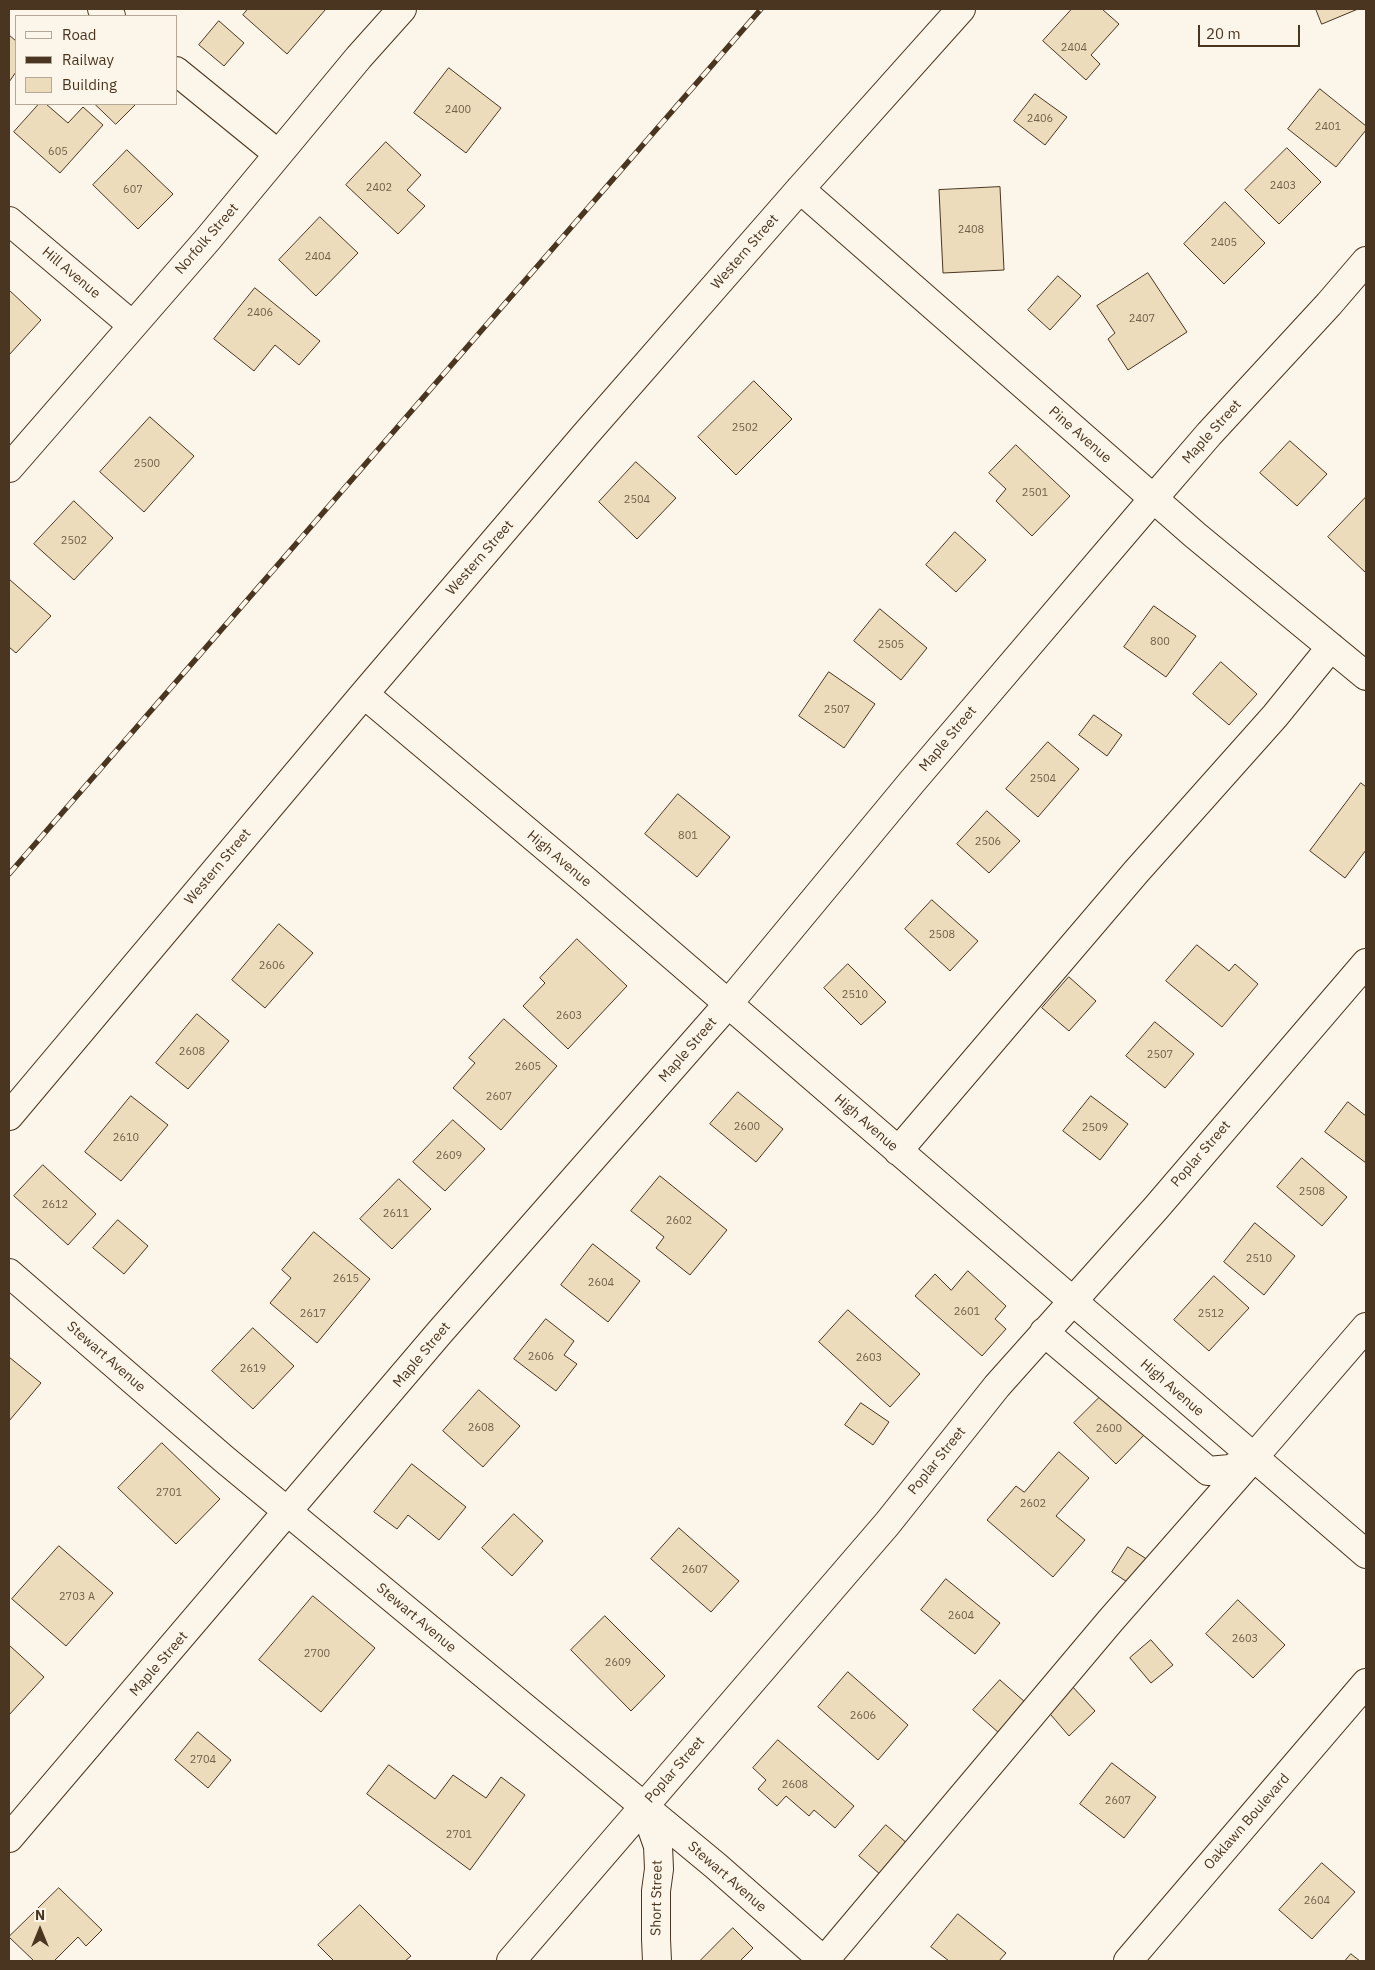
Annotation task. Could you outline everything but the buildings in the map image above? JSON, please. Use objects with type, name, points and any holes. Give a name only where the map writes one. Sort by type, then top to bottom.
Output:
[{"type":"street","name":"Norfolk Street","points":[[9,468],[208,239],[359,57],[402,9]]},
{"type":"street","name":"Western Street","points":[[9,1116],[578,443],[800,189],[961,9]]},
{"type":"street","points":[[178,73],[278,154]]},
{"type":"street","name":"Pine Avenue","points":[[800,189],[1153,498],[1366,676]]},
{"type":"street","name":"Hill Avenue","points":[[9,221],[132,325]]},
{"type":"street","name":"Maple Street","points":[[9,1838],[289,1512],[440,1332],[728,1004],[911,783],[1153,498],[1366,261]]},
{"type":"street","points":[[898,1151],[1136,872],[1275,716],[1331,647]]},
{"type":"street","name":"High Avenue","points":[[364,694],[586,881],[1366,1554]]},
{"type":"street","name":"Poplar Street","points":[[511,1961],[887,1524],[997,1386],[1366,963]]},
{"type":"street","name":"Stewart Avenue","points":[[9,1273],[224,1458],[716,1866],[824,1961]]},
{"type":"street","points":[[824,1961],[1111,1620],[1366,1327]]},
{"type":"street","points":[[1044,1332],[1208,1471],[1230,1469],[1254,1457]]},
{"type":"street","name":"Oaklawn Boulevard","points":[[1128,1961],[1366,1683]]},
{"type":"street","name":"Short Street","points":[[644,1806],[658,1846],[659,1869],[656,1891],[657,1961]]},
{"type":"railway","points":[[9,874],[761,9]]}]
